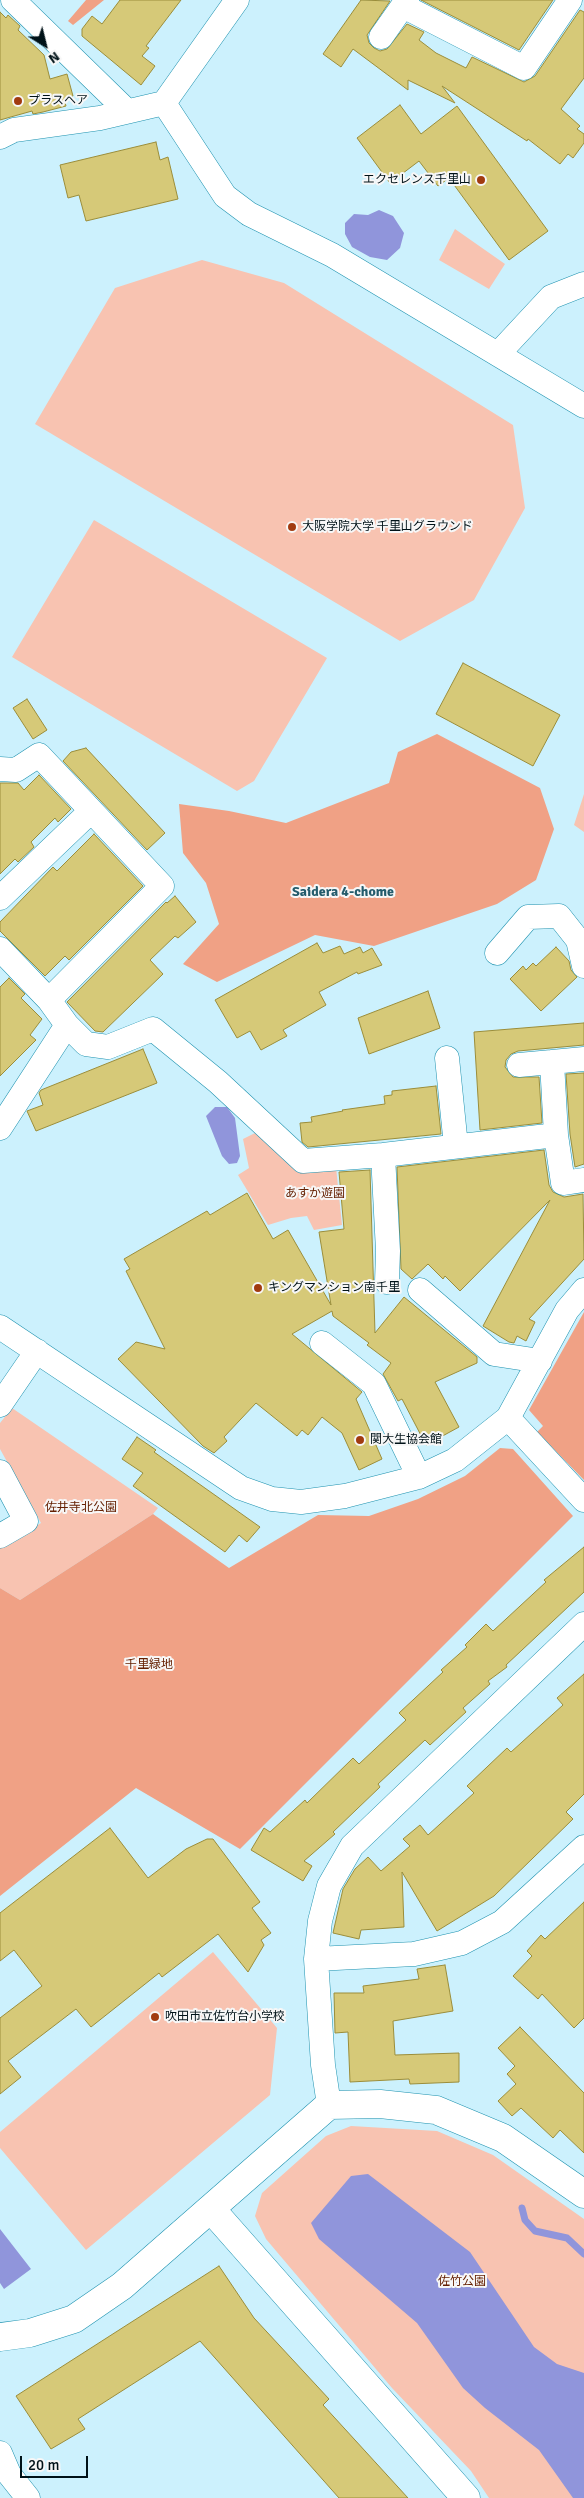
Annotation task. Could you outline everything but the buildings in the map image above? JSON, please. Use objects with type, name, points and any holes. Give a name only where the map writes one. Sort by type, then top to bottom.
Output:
[{"type":"street","points":[[13,0],[127,111]]},
{"type":"street","points":[[0,137],[14,130],[100,118],[164,103],[237,0]]},
{"type":"street","points":[[381,37],[405,3],[524,68],[570,0]]},
{"type":"street","points":[[164,103],[225,196],[249,214],[332,255],[584,406]]},
{"type":"street","points":[[498,354],[551,297],[584,284]]},
{"type":"street","points":[[0,769],[16,770],[39,755],[162,886],[49,1000]]},
{"type":"street","points":[[0,898],[91,811]]},
{"type":"street","points":[[497,953],[528,916],[559,916],[578,940],[584,966]]},
{"type":"street","points":[[2,955],[49,1000],[67,1024],[86,1044],[108,1047],[152,1028],[218,1082],[303,1161],[383,1155],[556,1136]]},
{"type":"street","points":[[0,1128],[67,1024]]},
{"type":"street","points":[[447,1058],[456,1146]]},
{"type":"street","points":[[519,1065],[584,1059]]},
{"type":"street","points":[[552,1062],[556,1136],[563,1182],[584,1180]]},
{"type":"street","points":[[383,1155],[388,1251],[387,1282]]},
{"type":"street","points":[[420,1290],[431,1313],[494,1354],[540,1360]]},
{"type":"street","points":[[0,1327],[242,1488],[272,1499],[301,1502],[345,1496],[419,1477],[455,1460],[508,1418],[567,1310],[584,1290]]},
{"type":"street","points":[[322,1343],[374,1384],[419,1477]]},
{"type":"street","points":[[0,1405],[37,1351]]},
{"type":"street","points":[[508,1418],[584,1500]]},
{"type":"street","points":[[0,1472],[26,1521],[0,1536]]},
{"type":"street","points":[[329,2106],[323,2065],[316,1959],[320,1921],[329,1886],[352,1846],[584,1624]]},
{"type":"street","points":[[316,1959],[414,1954],[462,1943],[502,1922],[584,1847]]},
{"type":"street","points":[[0,2337],[30,2333],[74,2318],[122,2286],[329,2106],[380,2104],[436,2110],[503,2138],[584,2194]]},
{"type":"street","points":[[210,2209],[466,2498]]},
{"type":"street","points":[[0,2453],[9,2474],[28,2498]]},
{"type":"green space","points":[[86,0],[104,0],[73,25],[68,21]]},
{"type":"green space","points":[[455,229],[505,264],[489,289],[439,260]]},
{"type":"green space","points":[[202,260],[284,283],[513,425],[525,508],[474,600],[400,641],[35,424],[115,288]]},
{"type":"green space","points":[[94,520],[327,658],[254,781],[237,791],[12,657]]},
{"type":"green space","points":[[437,734],[540,788],[554,829],[536,880],[497,904],[374,946],[315,935],[217,982],[183,964],[219,924],[206,883],[183,853],[179,804],[229,811],[286,823],[389,783],[398,752]]},
{"type":"green space","points":[[584,794],[584,832],[574,825]]},
{"type":"green space","name":"あすか遊園","points":[[257,1132],[297,1172],[336,1167],[342,1225],[314,1230],[307,1216],[291,1218],[268,1225],[238,1175],[249,1168],[243,1139]]},
{"type":"green space","points":[[584,1312],[584,1480],[537,1432],[543,1426],[529,1410]]},
{"type":"green space","name":"佐井寺北公園","points":[[12,1408],[158,1508],[153,1514],[20,1600],[0,1588],[0,1547],[41,1523],[0,1449],[0,1423]]},
{"type":"green space","name":"千里緑地","points":[[500,1448],[513,1449],[573,1516],[240,1849],[136,1788],[0,1896],[0,1588],[20,1600],[153,1514],[229,1568],[318,1515],[369,1516],[418,1499],[465,1476]]},
{"type":"green space","points":[[213,1952],[277,2028],[270,2095],[86,2250],[0,2148],[0,2132]]},
{"type":"green space","name":"佐竹公園","points":[[351,2126],[437,2131],[493,2155],[584,2219],[584,2498],[489,2498],[471,2471],[392,2388],[266,2239],[255,2216],[262,2193],[326,2136]]},
{"type":"water","points":[[379,210],[393,216],[404,233],[400,248],[387,260],[370,257],[352,247],[345,234],[345,223],[354,214],[368,215]]},
{"type":"water","points":[[215,1107],[227,1107],[235,1118],[240,1156],[237,1163],[229,1164],[222,1156],[206,1116]]},
{"type":"water","points":[[368,2174],[470,2252],[534,2347],[557,2364],[584,2373],[584,2498],[573,2498],[539,2450],[485,2408],[463,2388],[417,2323],[319,2239],[311,2223],[351,2176]]},
{"type":"water","points":[[0,2229],[31,2269],[4,2289],[0,2283]]},
{"type":"waterway","points":[[522,2208],[525,2220],[535,2231],[567,2238],[584,2254]]},
{"type":"place","name":"プラスヘア","points":[[18,101]]},
{"type":"place","name":"エクセレンス千里山","points":[[481,180]]},
{"type":"place","name":"大阪学院大学 千里山グラウンド","points":[[292,527]]},
{"type":"place","name":"キングマンション南千里","points":[[258,1288]]},
{"type":"place","name":"関大生協会館","points":[[360,1440]]},
{"type":"place","name":"吹田市立佐竹台小学校","points":[[155,2017]]},
{"type":"district","name":"Saidera 4-chome","points":[[343,892]]}]
